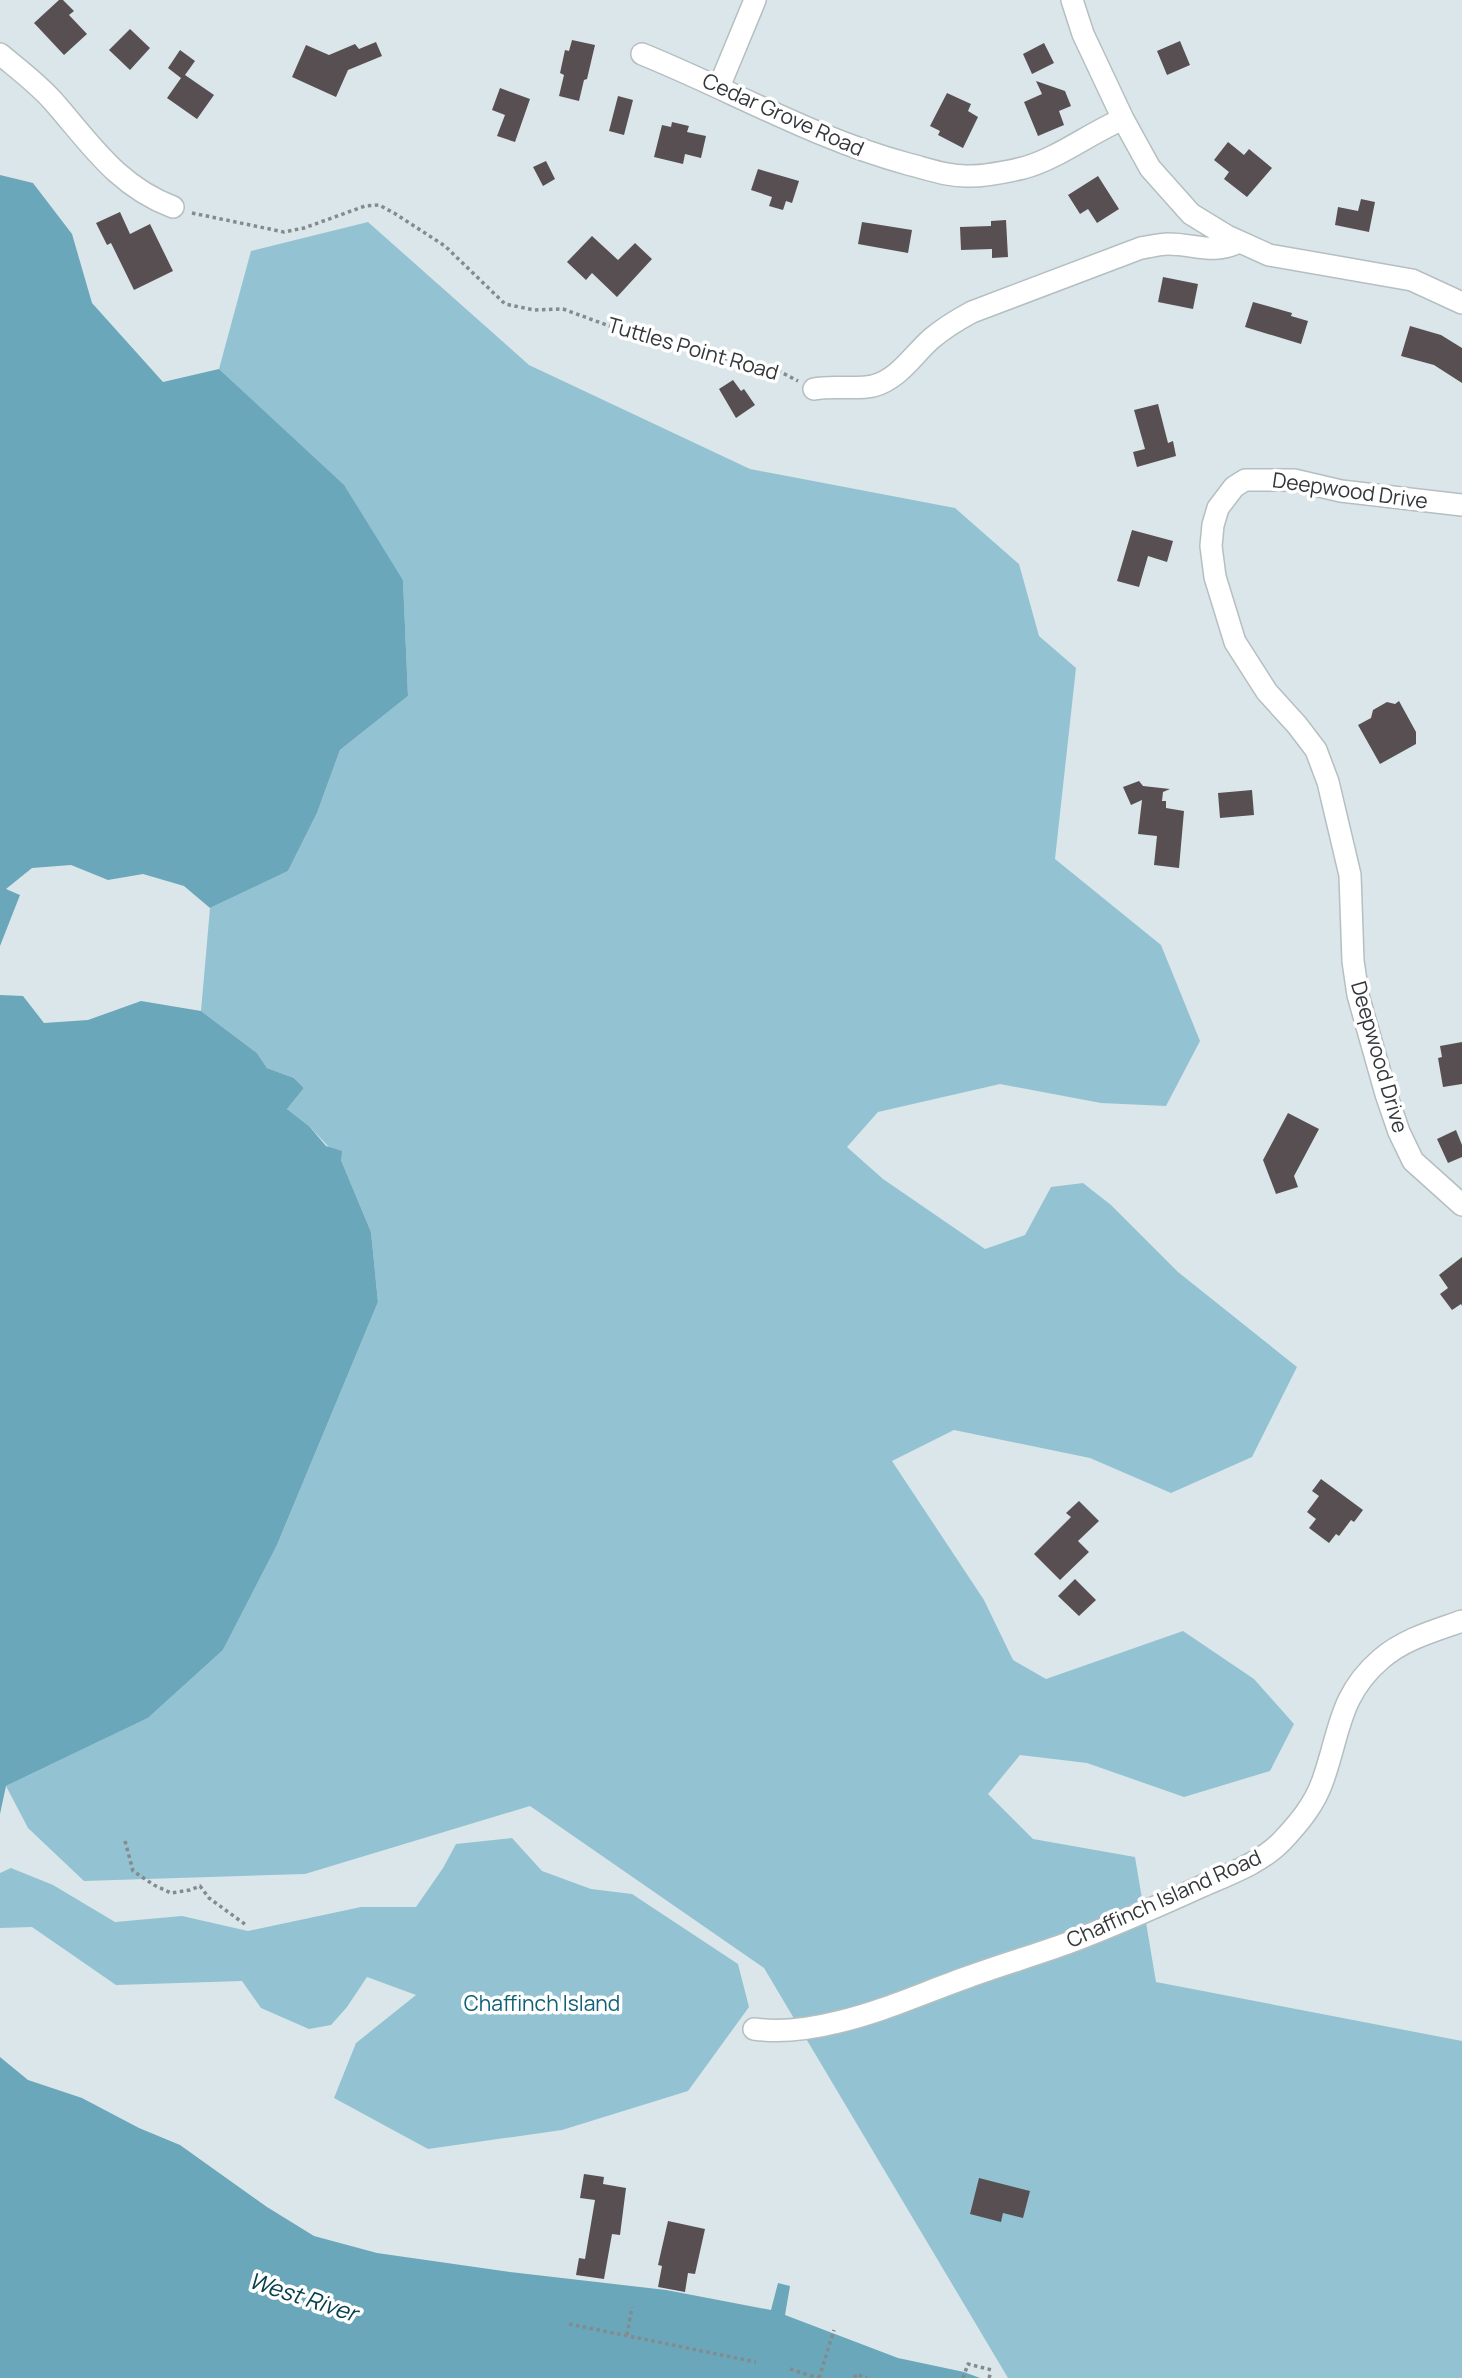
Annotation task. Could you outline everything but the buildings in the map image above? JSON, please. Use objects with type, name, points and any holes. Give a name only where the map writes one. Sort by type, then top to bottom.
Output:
[{"type":"street","points":[[719,87],[755,0]]},
{"type":"street","points":[[1072,0],[1083,34],[1123,119],[1150,167],[1191,214],[1239,242],[1269,255],[1412,280],[1462,303]]},
{"type":"street","points":[[0,54],[52,100],[90,147],[120,176],[154,200],[173,207]]},
{"type":"street","name":"Cedar Grove Road","points":[[642,54],[824,137],[874,155],[945,174],[996,174],[1026,167],[1047,159],[1123,119]]},
{"type":"street","points":[[814,389],[830,386],[873,386],[885,381],[898,373],[948,325],[972,312],[1140,248],[1167,244],[1213,250],[1225,249],[1239,242]]},
{"type":"street","name":"Deepwood Drive","points":[[1462,505],[1341,491],[1294,480],[1245,480],[1234,486],[1218,508],[1211,546],[1215,577],[1235,642],[1267,692],[1316,750],[1328,782],[1350,875],[1353,961],[1359,995],[1385,1094],[1399,1132],[1413,1161],[1462,1205]]},
{"type":"street","name":"Chaffinch Island Road","points":[[754,2029],[772,2032],[818,2027],[875,2010],[1124,1921],[1261,1857],[1288,1836],[1312,1804],[1323,1780],[1335,1733],[1346,1704],[1361,1679],[1381,1658],[1402,1644],[1462,1621]]},
{"type":"path","name":"Tuttles Point Road","points":[[173,207],[284,232],[304,228],[365,206],[379,205],[445,246],[505,304],[534,310],[563,309],[634,335],[709,356],[771,367],[814,389]]},
{"type":"path","points":[[125,1841],[133,1871],[143,1878],[171,1893],[200,1886],[209,1898],[246,1925]]},
{"type":"path","points":[[627,2335],[632,2307]]},
{"type":"path","points":[[569,2323],[756,2362]]},
{"type":"path","points":[[790,2369],[818,2378],[834,2330]]},
{"type":"path","points":[[963,2378],[968,2364],[991,2371],[989,2378]]},
{"type":"path","points":[[855,2378],[856,2374],[867,2378]]},
{"type":"green space","points":[[368,222],[529,365],[750,469],[955,508],[1019,564],[1039,636],[1076,668],[1055,859],[1161,945],[1200,1041],[1166,1106],[1101,1103],[1000,1084],[878,1112],[847,1147],[883,1179],[985,1249],[1025,1235],[1051,1187],[1083,1183],[1111,1205],[1178,1272],[1297,1367],[1252,1457],[1171,1493],[1090,1458],[954,1430],[892,1461],[984,1600],[1013,1660],[1046,1679],[1183,1631],[1254,1679],[1294,1724],[1270,1771],[1184,1797],[1087,1763],[1020,1755],[988,1794],[1033,1839],[1135,1857],[1156,1982],[1462,2041],[1462,2378],[1008,2378],[764,1968],[530,1806],[305,1874],[84,1881],[28,1828],[6,1786],[148,1718],[223,1650],[277,1545],[378,1302],[371,1232],[341,1160],[309,1126],[287,1109],[304,1088],[294,1078],[267,1068],[257,1053],[201,1011],[210,908],[288,871],[317,813],[340,750],[408,696],[403,580],[343,485],[219,369],[251,251]]},
{"type":"green space","name":"Chaffinch Island","points":[[512,1838],[542,1871],[591,1889],[632,1894],[738,1964],[749,2007],[688,2091],[562,2130],[428,2149],[334,2098],[356,2043],[416,1995],[367,1977],[331,2025],[309,2029],[261,2008],[242,1981],[116,1985],[32,1927],[0,1928],[0,1873],[11,1868],[53,1885],[115,1922],[182,1916],[248,1931],[361,1907],[416,1907],[456,1844]]},
{"type":"water","points":[[0,175],[33,183],[72,234],[92,303],[163,382],[219,369],[344,485],[403,580],[408,696],[340,750],[317,813],[288,871],[210,908],[184,886],[143,874],[108,880],[71,865],[32,868],[6,889],[20,895],[0,946]]},
{"type":"water","points":[[0,995],[23,996],[44,1023],[88,1020],[141,1001],[201,1011],[257,1053],[267,1068],[294,1078],[304,1088],[287,1109],[309,1126],[326,1146],[342,1151],[341,1160],[371,1232],[378,1302],[277,1545],[223,1650],[148,1718],[6,1786],[0,1814]]},
{"type":"water","name":"West River","points":[[0,2057],[28,2080],[82,2098],[139,2128],[180,2145],[267,2207],[314,2236],[377,2253],[666,2290],[771,2310],[778,2283],[790,2286],[785,2315],[898,2358],[980,2378],[0,2378]]}]
